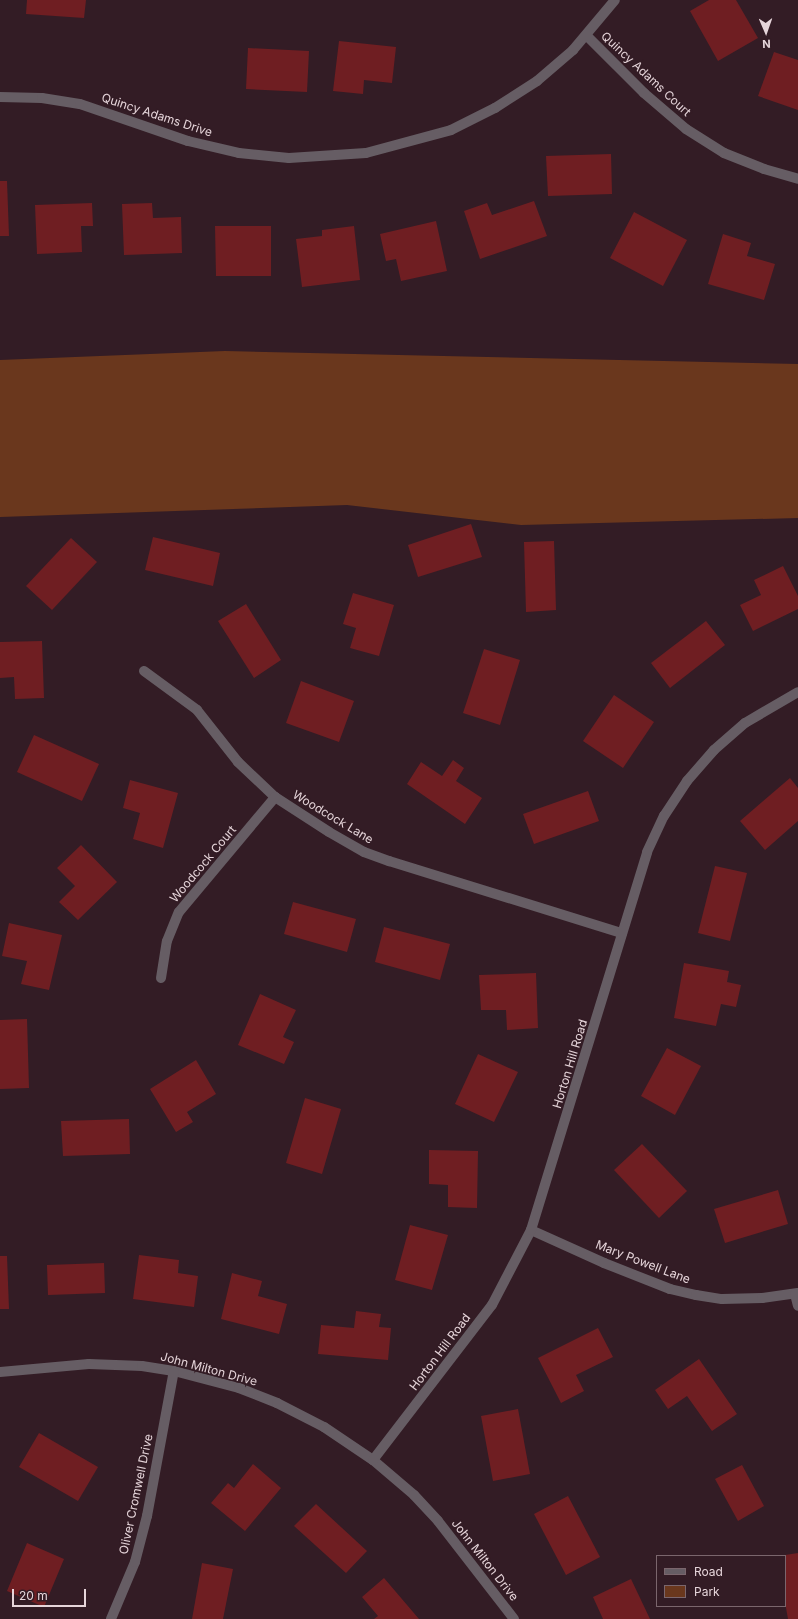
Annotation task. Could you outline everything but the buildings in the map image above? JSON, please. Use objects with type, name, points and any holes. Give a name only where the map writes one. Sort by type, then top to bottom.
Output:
[{"type":"street","name":"Quincy Adams Drive","points":[[0,97],[42,98],[80,104],[188,141],[239,153],[289,158],[339,157],[403,145],[450,130],[489,112],[537,81],[587,36],[615,0]]},
{"type":"street","name":"Quincy Adams Court","points":[[587,36],[644,93],[686,129],[724,153],[764,170],[798,179]]},
{"type":"street","name":"Woodcock Lane","points":[[144,671],[173,689],[198,710],[238,762],[275,797],[329,832],[364,852],[622,934]]},
{"type":"street","name":"Horton Hill Road","points":[[373,1460],[492,1306],[531,1230],[647,852],[664,816],[687,781],[714,750],[746,723],[798,692]]},
{"type":"street","name":"Woodcock Court","points":[[161,978],[167,941],[179,912],[275,797]]},
{"type":"street","name":"Mary Powell Lane","points":[[531,1230],[604,1263],[670,1289],[696,1296],[722,1299],[762,1298],[796,1293]]},
{"type":"street","points":[[796,1293],[798,1306]]},
{"type":"street","name":"John Milton Drive","points":[[0,1372],[89,1364],[142,1366],[174,1371],[239,1388],[277,1403],[324,1427],[373,1460],[414,1495],[438,1521],[514,1619]]},
{"type":"street","name":"Oliver Cromwell Drive","points":[[111,1619],[135,1562],[147,1516],[174,1371]]},
{"type":"green space","points":[[225,351],[798,364],[798,518],[521,525],[347,505],[0,517],[0,360]]}]
